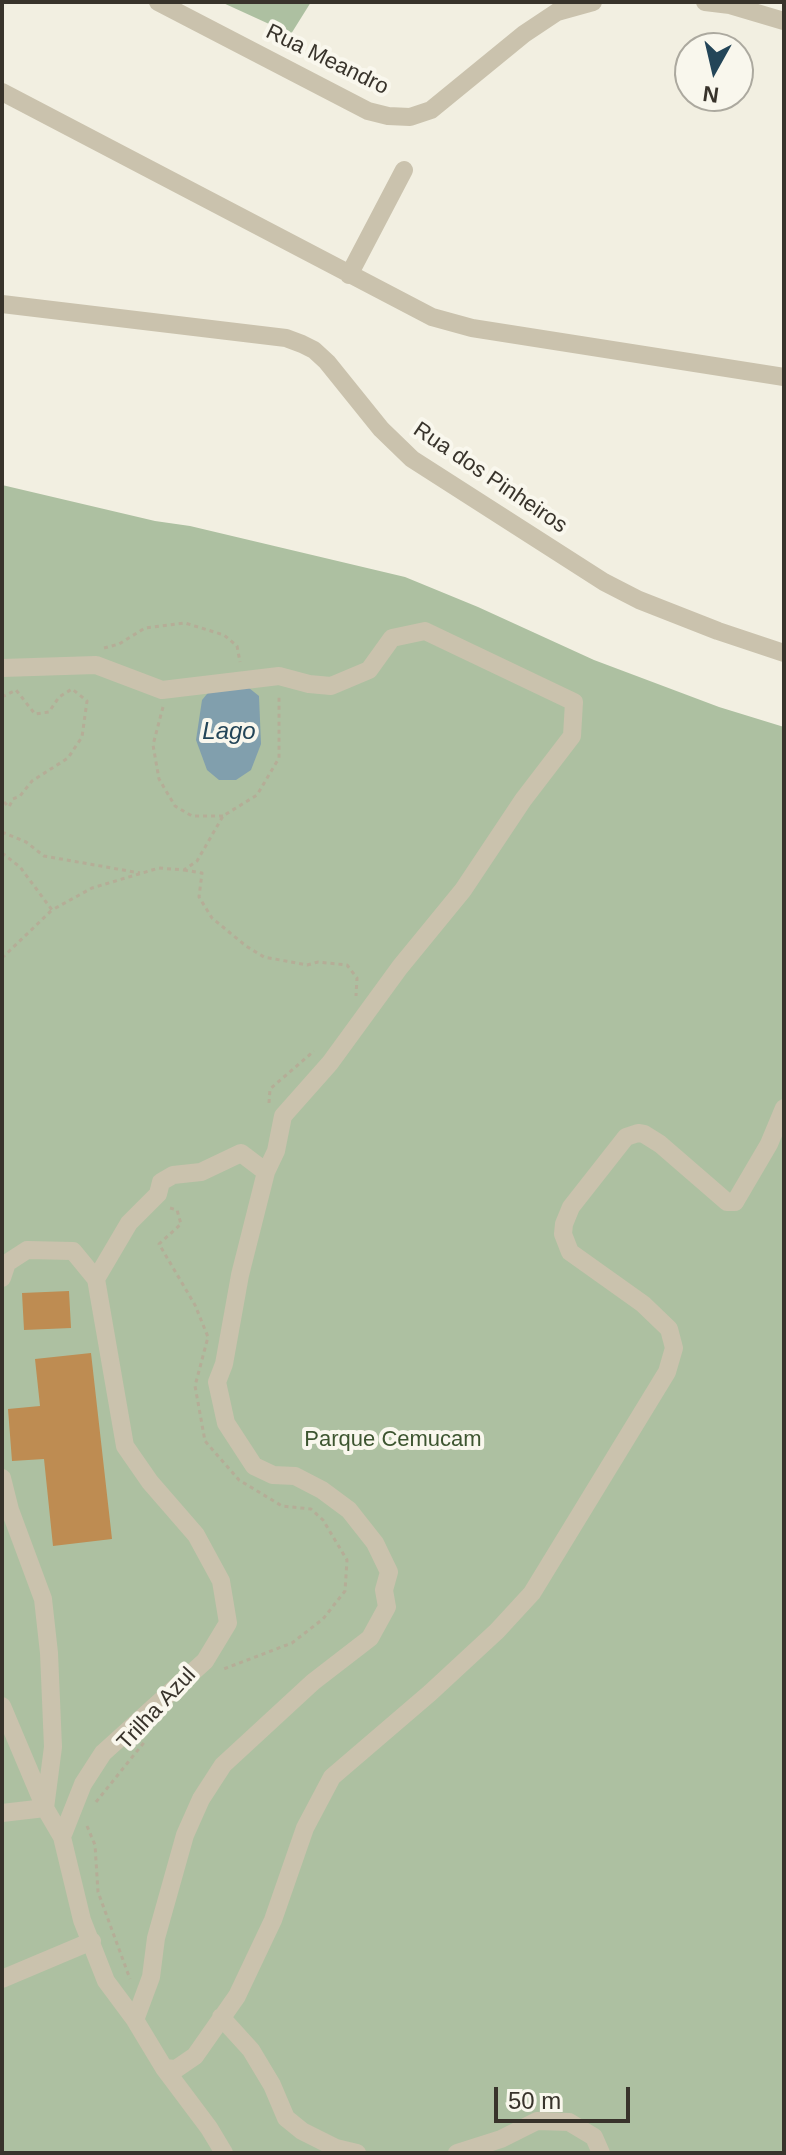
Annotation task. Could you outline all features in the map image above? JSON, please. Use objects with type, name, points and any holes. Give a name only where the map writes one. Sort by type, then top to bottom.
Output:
[{"type":"street","name":"Rua Meandro","points":[[158,2],[368,111],[410,117],[431,110],[524,34],[557,12],[593,2]]},
{"type":"street","points":[[705,2],[730,5],[784,21]]},
{"type":"street","points":[[2,92],[432,317],[463,326],[784,377]]},
{"type":"street","points":[[349,275],[404,170]]},
{"type":"street","name":"Rua dos Pinheiros","points":[[2,304],[286,338],[302,344],[327,362],[397,446],[438,476],[604,582],[639,600],[784,653]]},
{"type":"street","points":[[2,668],[96,665],[162,690],[279,676],[331,686],[369,670],[392,638],[425,631],[574,702],[572,736],[523,800],[463,890],[400,967],[330,1063],[283,1116],[240,1275],[224,1364],[217,1382],[226,1423],[254,1466],[273,1475],[295,1476],[322,1490],[349,1510],[375,1543],[389,1572],[384,1590],[387,1607],[370,1638],[313,1682],[223,1765],[201,1799],[185,1835],[156,1938],[151,1977],[135,2020]]},
{"type":"street","points":[[164,2068],[176,2069],[195,2056],[251,1972],[305,1828],[332,1777],[430,1693],[497,1631],[532,1593],[667,1372],[674,1348],[669,1329],[643,1304],[570,1252],[563,1234],[571,1207],[626,1137],[638,1133],[660,1144],[727,1202],[735,1202],[769,1144],[784,1108]]},
{"type":"street","points":[[96,1279],[129,1223],[158,1194],[161,1182],[173,1175],[201,1172],[241,1153],[266,1172]]},
{"type":"street","points":[[2,1278],[7,1263],[27,1250],[73,1251],[96,1279],[125,1446],[150,1482],[196,1535],[221,1581],[228,1623],[205,1661],[103,1753],[83,1784],[62,1837]]},
{"type":"street","points":[[2,1478],[10,1510],[43,1599],[53,1747],[45,1808]]},
{"type":"street","points":[[2,1706],[45,1808],[62,1837],[82,1920],[106,1981],[224,2153]]},
{"type":"street","points":[[2,1813],[45,1808]]},
{"type":"street","points":[[2,1979],[92,1941]]},
{"type":"street","points":[[221,2017],[251,2050],[272,2085],[286,2118],[302,2131],[336,2148],[357,2153]]},
{"type":"street","points":[[457,2153],[501,2139],[537,2121],[569,2122],[594,2137],[601,2153]]},
{"type":"path","points":[[101,648],[119,644],[145,628],[185,623],[224,635],[237,646],[241,669],[253,679]]},
{"type":"path","points":[[184,870],[197,861],[223,816],[257,795],[279,758],[279,676]]},
{"type":"path","points":[[2,697],[16,690],[35,714],[49,712],[59,697],[72,689],[87,701],[82,737],[68,758],[32,781],[9,807],[2,800]]},
{"type":"path","points":[[162,690],[163,706],[153,745],[159,779],[175,806],[192,816],[223,816]]},
{"type":"path","points":[[2,832],[26,842],[44,856],[144,873]]},
{"type":"path","points":[[2,853],[20,867],[53,909]]},
{"type":"path","points":[[2,958],[53,909],[92,888],[159,868],[184,870],[202,873],[199,897],[212,918],[238,940],[264,957],[307,965],[318,962],[347,965],[357,978],[356,1000]]},
{"type":"path","points":[[267,1116],[270,1089],[317,1049]]},
{"type":"path","name":"Trilha Azul","points":[[158,1194],[161,1206],[177,1210],[181,1224],[159,1244],[195,1305],[208,1337],[195,1386],[205,1441],[239,1480],[282,1506],[311,1509],[323,1520],[347,1560],[345,1591],[323,1619],[292,1643],[218,1671]]},
{"type":"path","name":"Trilha Azul","points":[[96,1802],[152,1733]]},
{"type":"path","points":[[85,1821],[95,1845],[98,1892],[133,1989],[141,1991],[151,1977]]},
{"type":"green space","points":[[221,2],[311,2],[291,34]]},
{"type":"green space","name":"Parque Cemucam","points":[[2,485],[405,577],[594,660],[719,707],[784,727],[784,2153],[2,2153]]},
{"type":"water","name":"Lago","points":[[244,684],[259,696],[261,744],[251,770],[236,780],[219,780],[207,770],[196,740],[202,700],[212,688]]},
{"type":"building","points":[[69,1291],[71,1328],[24,1330],[22,1293]]},
{"type":"building","points":[[91,1353],[112,1539],[53,1546],[44,1459],[12,1461],[8,1409],[40,1406],[35,1359]]}]
